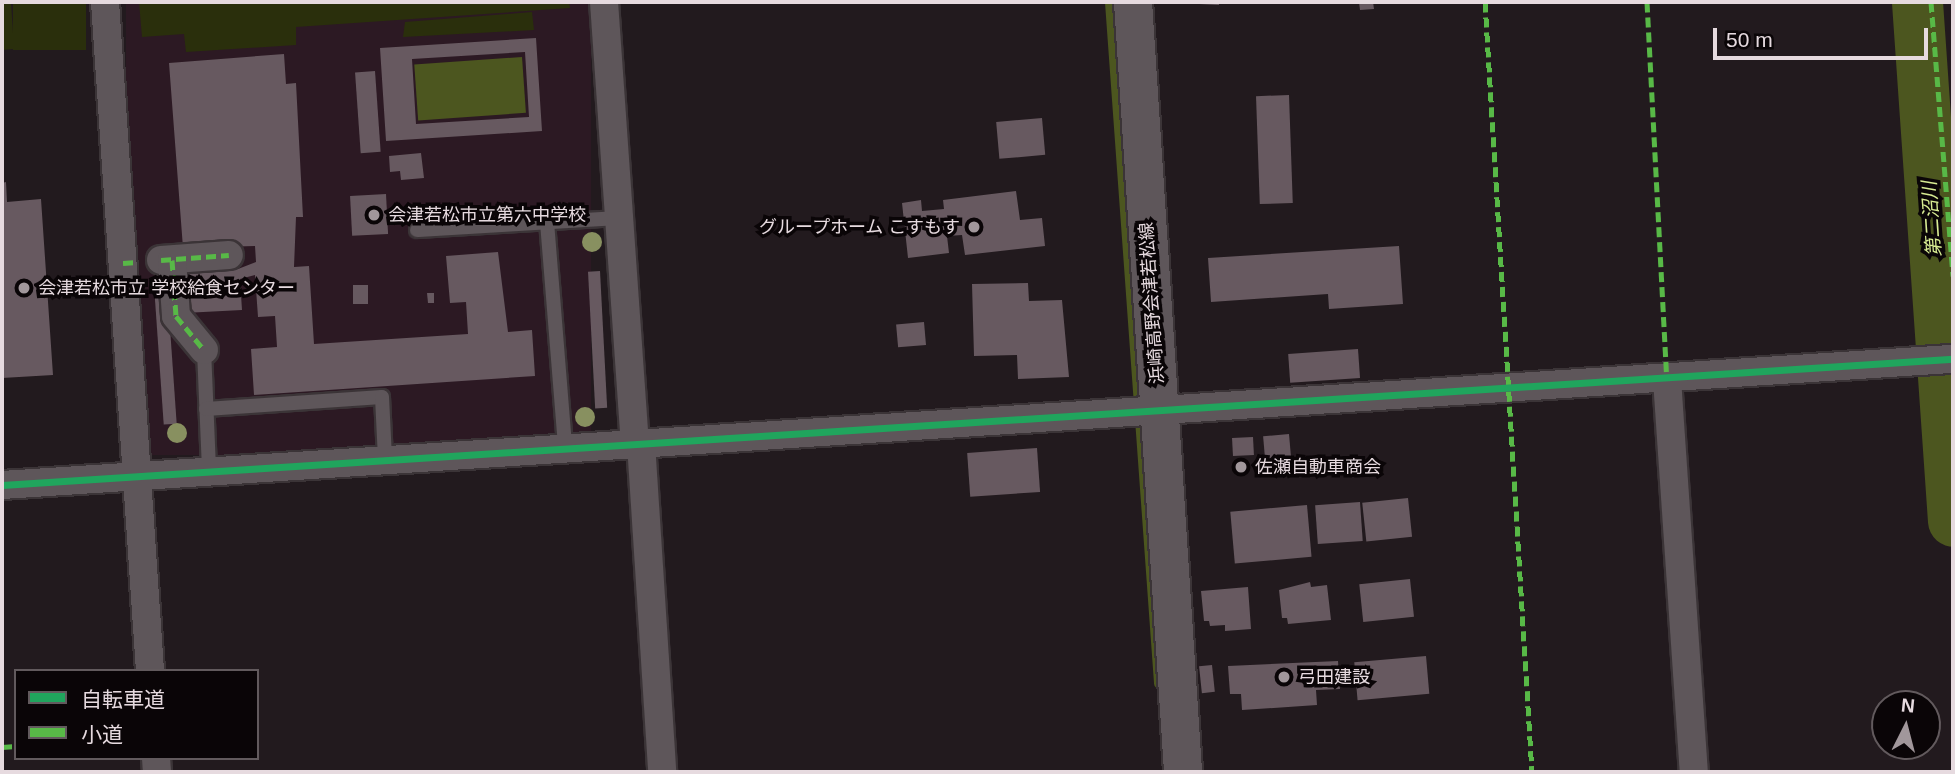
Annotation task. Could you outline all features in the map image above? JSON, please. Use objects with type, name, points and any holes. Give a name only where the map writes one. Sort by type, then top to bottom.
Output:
[{"type":"main road","name":"浜崎高野会津若松線","points":[[1133,2],[1142,414],[1183,772]]},
{"type":"street","points":[[104,2],[148,261],[138,474],[150,669]]},
{"type":"street","points":[[604,2],[662,772]]},
{"type":"street","points":[[148,261],[229,255]]},
{"type":"street","points":[[148,261],[176,316],[204,350]]},
{"type":"street","points":[[2,485],[138,474],[1142,414],[1944,359]]},
{"type":"street","points":[[1667,379],[1694,772]]},
{"type":"lane","points":[[417,230],[620,218]]},
{"type":"lane","points":[[547,222],[565,448]]},
{"type":"lane","points":[[204,350],[209,470]]},
{"type":"lane","points":[[206,409],[382,397],[385,459]]},
{"type":"shaded area","points":[[2,2],[11,2],[14,49],[2,50]]},
{"type":"shaded area","points":[[13,2],[86,2],[86,50],[13,50]]},
{"type":"shaded area","name":"会津若松市立第六中学校","points":[[126,2],[591,2],[591,455],[126,455]]},
{"type":"shaded area","points":[[139,2],[569,2],[570,8],[296,27],[296,45],[186,52],[184,34],[142,37]]},
{"type":"shaded area","points":[[532,12],[534,30],[403,37],[405,22]]},
{"type":"shaded area","points":[[522,57],[526,113],[418,120],[414,65]]},
{"type":"building","points":[[1219,2],[1219,5],[1199,4]]},
{"type":"building","points":[[1359,2],[1373,2],[1374,9],[1360,10]]},
{"type":"building","points":[[536,38],[542,131],[386,141],[380,48]],"holes":[[[525,52],[529,117],[416,124],[412,59]]]},
{"type":"building","points":[[284,54],[286,84],[296,83],[303,217],[296,217],[294,267],[309,266],[314,344],[468,334],[466,302],[450,303],[446,256],[498,252],[508,332],[532,330],[535,376],[254,395],[251,349],[277,347],[275,316],[258,317],[255,275],[240,279],[242,310],[184,313],[182,272],[238,269],[256,262],[255,246],[183,248],[169,63]]},
{"type":"building","points":[[375,71],[381,152],[361,153],[355,72]]},
{"type":"building","points":[[1289,95],[1293,203],[1260,204],[1256,96]]},
{"type":"building","points":[[1042,118],[1045,155],[999,159],[996,122]]},
{"type":"building","points":[[421,153],[424,178],[401,180],[400,171],[390,172],[389,156]]},
{"type":"building","name":"会津若松市立 学校給食センター","points":[[6,182],[7,202],[41,199],[53,375],[2,378],[2,183]]},
{"type":"building","name":"グループホーム こすもす","points":[[1016,191],[1020,220],[1042,218],[1045,246],[965,255],[962,235],[947,236],[949,253],[908,258],[902,203],[921,200],[922,211],[944,209],[943,200]]},
{"type":"building","points":[[386,194],[388,234],[352,236],[350,196]]},
{"type":"building","points":[[1399,246],[1403,304],[1329,309],[1328,294],[1211,302],[1208,258]]},
{"type":"building","points":[[600,271],[607,408],[595,408],[588,272]]},
{"type":"building","points":[[1028,283],[1029,301],[1062,300],[1069,377],[1018,379],[1017,355],[974,356],[972,284]]},
{"type":"building","points":[[167,285],[177,424],[164,425],[154,286]]},
{"type":"building","points":[[353,285],[368,285],[368,304],[353,304]]},
{"type":"building","points":[[427,293],[434,293],[434,303],[428,303]]},
{"type":"building","points":[[924,322],[926,345],[898,347],[896,324]]},
{"type":"building","points":[[1358,349],[1360,378],[1290,383],[1288,354]]},
{"type":"building","points":[[1289,434],[1291,457],[1265,459],[1263,436]]},
{"type":"building","points":[[1253,437],[1254,455],[1233,456],[1232,438]]},
{"type":"building","points":[[1037,448],[1040,492],[970,497],[967,453]]},
{"type":"building","points":[[1408,498],[1412,537],[1366,542],[1362,503]]},
{"type":"building","points":[[1360,502],[1363,541],[1318,544],[1315,505]]},
{"type":"building","points":[[1307,505],[1312,557],[1235,564],[1230,512]]},
{"type":"building","points":[[1410,579],[1414,617],[1363,622],[1359,584]]},
{"type":"building","points":[[1310,582],[1311,587],[1327,585],[1331,620],[1288,624],[1287,618],[1282,618],[1279,590]]},
{"type":"building","points":[[1248,587],[1251,629],[1225,631],[1225,625],[1210,626],[1209,621],[1204,621],[1201,591]]},
{"type":"building","points":[[1426,656],[1429,694],[1358,700],[1354,662]]},
{"type":"building","name":"弓田建設","points":[[1338,661],[1340,689],[1316,690],[1317,705],[1242,710],[1241,694],[1230,694],[1228,666]]},
{"type":"building","points":[[1212,665],[1215,692],[1202,693],[1199,666]]},
{"type":"waterway","points":[[1109,2],[1158,683]]},
{"type":"waterway","name":"第二沼川","points":[[1917,2],[1953,521]]},
{"type":"marked path","points":[[1485,2],[1532,772]]},
{"type":"marked path","points":[[1647,2],[1667,379]]},
{"type":"marked path","points":[[1931,2],[1953,276]]},
{"type":"marked path","points":[[161,260],[229,255]]},
{"type":"marked path","points":[[172,260],[176,316],[204,350]]},
{"type":"marked path","points":[[123,263],[137,262]]},
{"type":"marked path","points":[[2,747],[14,746]]},
{"type":"cycle path","points":[[2,485],[1953,359]]},
{"type":"place","name":"会津若松市立第六中学校","points":[[374,215]]},
{"type":"place","name":"グループホーム こすもす","points":[[974,227]]},
{"type":"place","name":"会津若松市立 学校給食センター","points":[[24,288]]},
{"type":"place","name":"佐瀬自動車商会","points":[[1241,467]]},
{"type":"place","name":"弓田建設","points":[[1284,677]]}]
